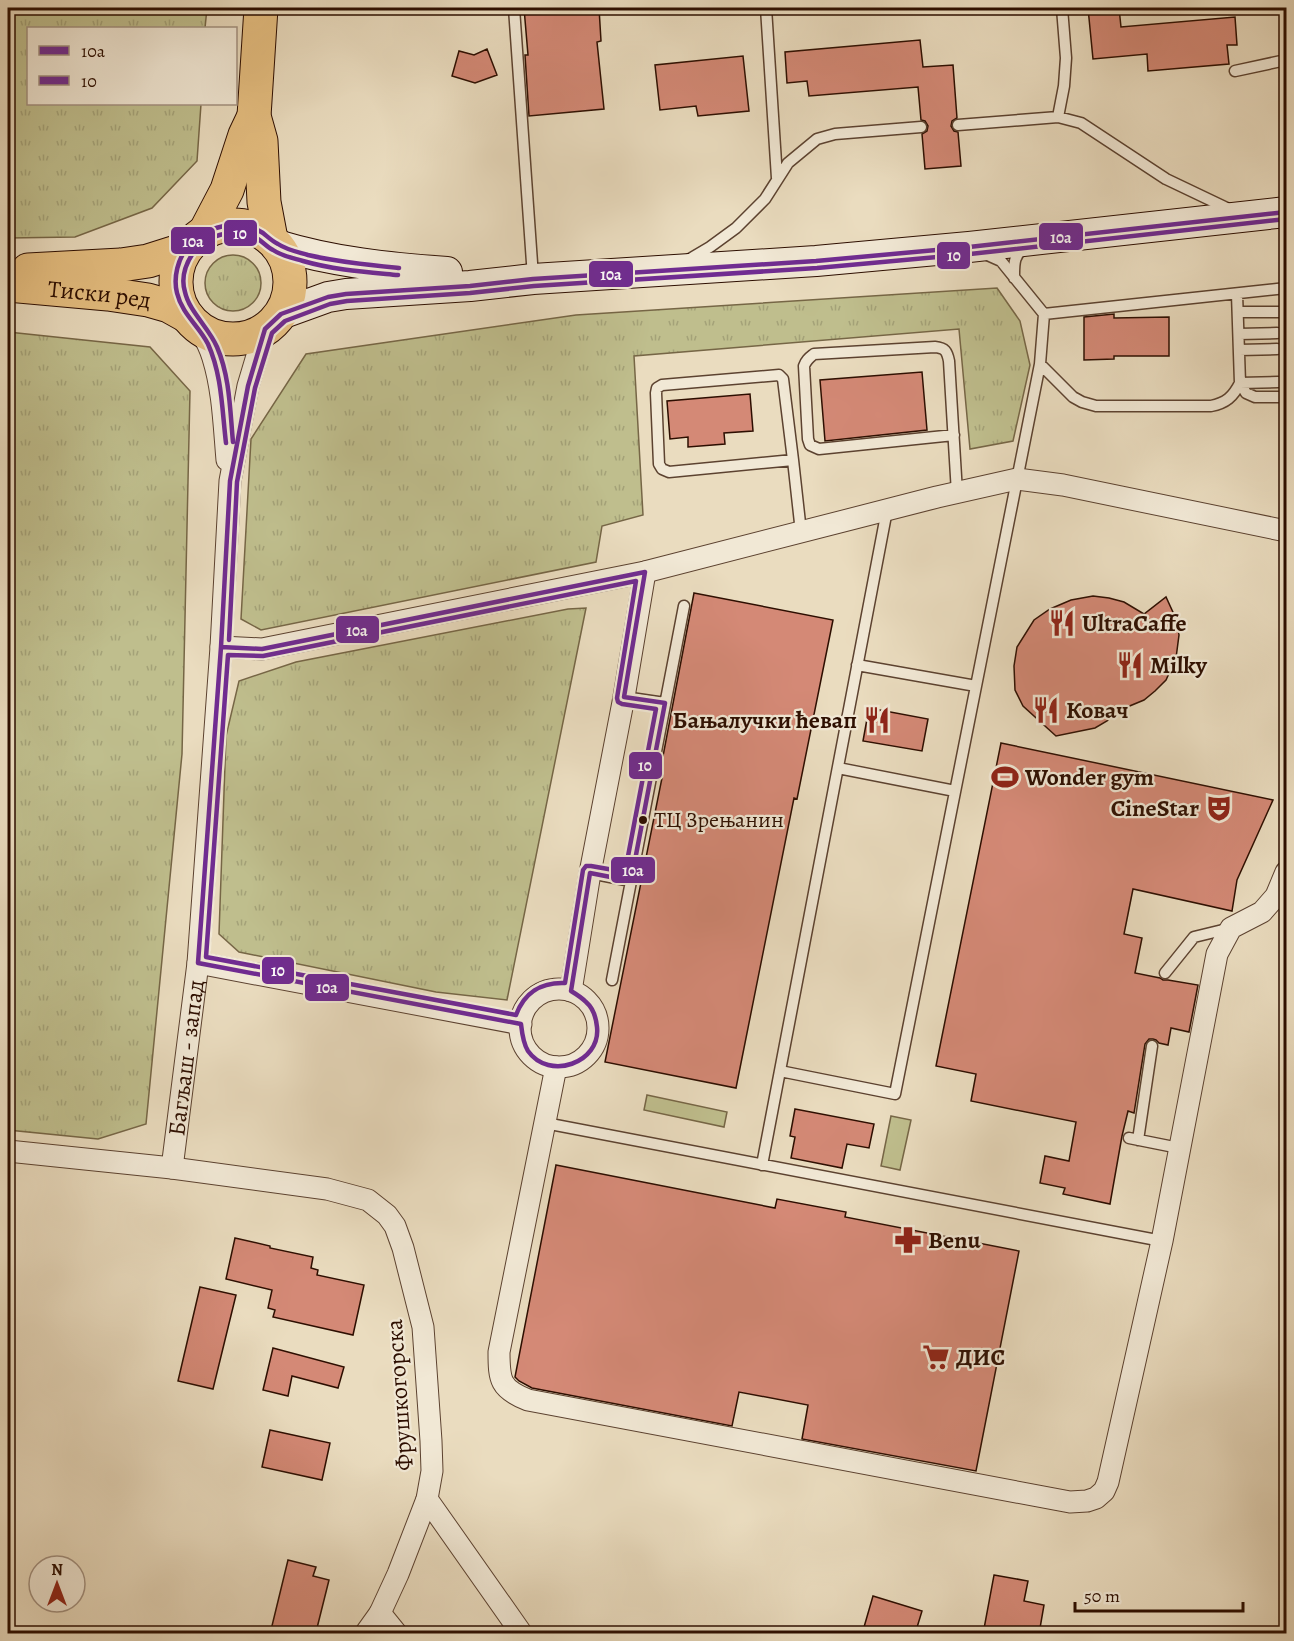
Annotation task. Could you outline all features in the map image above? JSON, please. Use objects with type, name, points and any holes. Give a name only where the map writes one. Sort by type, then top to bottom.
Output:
[{"type":"main road","points":[[261,8],[255,116],[261,141],[264,202],[274,242],[286,260],[290,278],[289,297],[273,321]]},
{"type":"main road","points":[[255,116],[245,135],[227,190],[178,265],[176,283],[179,301],[193,322],[212,335],[225,339],[253,336],[273,321],[328,297],[346,294],[470,286],[533,279],[816,261],[1039,240],[1287,212]]},
{"type":"main road","points":[[195,241],[218,226],[246,226],[259,231],[274,242],[314,256],[411,270],[533,279]]},
{"type":"main road","name":"Тиски ред","points":[[8,272],[121,265],[148,261],[195,241]]},
{"type":"main road","name":"Тиски ред","points":[[8,285],[148,300],[169,306],[193,322]]},
{"type":"street","name":"Багљаш - запад","points":[[172,1168],[198,963],[221,647],[230,481],[248,386],[273,321]]},
{"type":"street","name":"Багљаш - запад","points":[[193,322],[208,343],[216,368],[230,481]]},
{"type":"street","points":[[221,647],[262,650],[645,572],[1017,479],[1063,485],[1287,531]]},
{"type":"street","points":[[571,991],[590,873],[624,698],[645,572]]},
{"type":"street","points":[[556,1067],[499,1352],[499,1369],[504,1384],[513,1394],[528,1400],[1070,1502],[1087,1501],[1096,1498],[1104,1491],[1108,1482],[1161,1241],[1216,954],[1231,928],[1262,912],[1276,896],[1287,872]]},
{"type":"street","points":[[198,963],[520,1024]]},
{"type":"street","points":[[560,989],[571,991],[588,1002],[594,1011],[598,1031],[596,1041],[592,1050],[576,1064],[556,1067],[544,1064],[534,1058],[526,1048],[521,1036],[520,1024],[524,1013],[538,996],[560,989]]},
{"type":"street","name":"Фрушкогорска","points":[[8,1151],[172,1168],[327,1189],[368,1200],[387,1215],[395,1226],[403,1248],[423,1327],[432,1471],[427,1499],[398,1574],[380,1613],[364,1634]]},
{"type":"street","name":"Фрушкогорска","points":[[427,1499],[522,1634]]},
{"type":"street","points":[[380,1613],[397,1634]]},
{"type":"lane","points":[[514,8],[533,279]]},
{"type":"lane","points":[[766,8],[777,178]]},
{"type":"lane","points":[[1058,117],[1066,58],[1062,8]]},
{"type":"lane","points":[[1235,71],[1287,60]]},
{"type":"lane","points":[[958,125],[1058,117],[1080,123],[1166,178],[1225,208],[1251,216]]},
{"type":"lane","points":[[664,272],[710,247],[736,228],[765,199],[777,178],[795,157],[817,139],[835,134],[921,127]]},
{"type":"lane","points":[[1014,278],[1014,259],[1020,250],[1039,240]]},
{"type":"lane","points":[[780,1071],[896,1094],[1040,364],[1044,314],[1001,261],[969,247]]},
{"type":"lane","points":[[1044,314],[1287,288]]},
{"type":"lane","points":[[1040,364],[1073,397],[1096,406],[1211,406],[1221,404],[1235,393],[1240,384],[1237,294]]},
{"type":"lane","points":[[1238,312],[1287,312]]},
{"type":"lane","points":[[1239,334],[1277,333]]},
{"type":"lane","points":[[954,435],[814,448],[808,439],[804,366],[809,357],[814,354],[935,347],[943,348],[948,352],[950,361],[954,435],[957,493]]},
{"type":"lane","points":[[1239,350],[1277,349]]},
{"type":"lane","points":[[793,460],[669,472],[662,469],[659,464],[657,388],[662,385],[778,375],[783,379],[793,460],[801,532]]},
{"type":"lane","points":[[1240,384],[1278,382]]},
{"type":"lane","points":[[1240,384],[1246,393],[1255,397],[1279,396]]},
{"type":"lane","points":[[762,1165],[887,510]]},
{"type":"lane","points":[[612,980],[684,606]]},
{"type":"lane","points":[[857,665],[976,686]]},
{"type":"lane","points":[[624,698],[665,703]]},
{"type":"lane","points":[[838,768],[956,791]]},
{"type":"lane","points":[[590,873],[632,881]]},
{"type":"lane","points":[[1166,973],[1194,937],[1231,928]]},
{"type":"lane","points":[[1152,1046],[1133,1139],[1179,1148]]},
{"type":"lane","points":[[545,1123],[1161,1241]]},
{"type":"green space","points":[[8,8],[207,8],[205,27],[27,27],[27,105],[201,105],[197,161],[152,208],[75,237],[8,238]]},
{"type":"green space","points":[[227,255],[239,255],[249,259],[257,267],[261,283],[257,299],[249,307],[239,311],[227,311],[217,307],[209,299],[205,289],[205,277],[209,267],[217,259]]},
{"type":"green space","points":[[997,288],[1020,321],[1030,365],[1013,441],[970,449],[959,329],[634,356],[643,515],[602,526],[596,562],[261,630],[241,619],[251,439],[306,354],[576,315]]},
{"type":"green space","points":[[8,332],[150,347],[190,391],[182,754],[146,1124],[98,1139],[8,1130]]},
{"type":"green space","points":[[586,608],[507,1000],[436,992],[239,952],[219,934],[226,736],[239,681],[296,662],[568,609]]},
{"type":"green space","points":[[647,1095],[727,1112],[724,1127],[644,1110]]},
{"type":"green space","points":[[891,1116],[911,1120],[900,1170],[881,1166]]},
{"type":"building","points":[[524,8],[599,8],[601,41],[597,42],[604,109],[529,116],[525,55],[528,55]]},
{"type":"building","points":[[1088,8],[1119,8],[1121,27],[1235,17],[1237,45],[1227,45],[1229,64],[1148,71],[1147,54],[1093,59]]},
{"type":"building","points":[[920,40],[923,67],[953,65],[957,118],[952,121],[951,126],[954,131],[958,132],[961,166],[925,169],[922,134],[927,131],[928,126],[925,121],[921,120],[918,87],[809,96],[807,81],[787,83],[785,52]]},
{"type":"building","points":[[487,49],[497,75],[475,83],[452,76],[459,51],[474,55]]},
{"type":"building","points":[[743,56],[749,111],[698,116],[696,106],[660,110],[655,65]]},
{"type":"building","points":[[1114,314],[1114,318],[1169,317],[1169,356],[1114,356],[1114,359],[1084,360],[1084,317]]},
{"type":"building","points":[[922,372],[927,430],[825,441],[820,380]]},
{"type":"building","points":[[750,394],[753,431],[724,433],[725,444],[688,447],[688,437],[670,439],[667,401]]},
{"type":"building","points":[[694,593],[833,620],[797,799],[794,798],[736,1088],[605,1062],[663,773],[660,772]]},
{"type":"building","points":[[1093,596],[1124,602],[1144,614],[1166,597],[1177,621],[1179,635],[1176,658],[1166,680],[1144,700],[1120,710],[1095,728],[1056,736],[1023,706],[1015,690],[1014,666],[1017,647],[1034,620],[1050,609],[1071,600]]},
{"type":"building","points":[[869,708],[928,719],[922,751],[863,741]]},
{"type":"building","points":[[1001,743],[1273,800],[1237,880],[1232,911],[1133,889],[1124,934],[1142,938],[1135,973],[1198,985],[1189,1032],[1171,1028],[1168,1045],[1153,1039],[1149,1039],[1145,1044],[1134,1113],[1128,1111],[1110,1204],[1063,1194],[1065,1188],[1040,1183],[1045,1156],[1069,1161],[1076,1122],[971,1101],[976,1074],[936,1066]]},
{"type":"building","points":[[795,1109],[874,1124],[869,1148],[847,1144],[842,1168],[791,1158],[795,1137],[790,1136]]},
{"type":"building","points":[[556,1165],[775,1208],[777,1199],[846,1212],[845,1217],[1019,1251],[976,1471],[802,1439],[808,1405],[739,1392],[732,1426],[532,1388],[519,1381],[515,1377]]},
{"type":"building","points":[[235,1238],[313,1257],[311,1268],[318,1270],[317,1275],[364,1285],[353,1335],[273,1317],[275,1310],[268,1308],[272,1290],[226,1279]]},
{"type":"building","points":[[200,1287],[236,1295],[213,1389],[178,1381]]},
{"type":"building","points":[[273,1348],[344,1367],[338,1388],[292,1376],[288,1396],[263,1390]]},
{"type":"building","points":[[270,1430],[330,1443],[322,1480],[262,1467]]},
{"type":"building","points":[[288,1560],[316,1567],[313,1576],[329,1580],[316,1632],[306,1630],[305,1634],[270,1634]]},
{"type":"building","points":[[994,1575],[1028,1581],[1024,1601],[1044,1605],[1039,1634],[983,1634]]},
{"type":"building","points":[[873,1596],[922,1611],[915,1634],[862,1634]]},
{"type":"transit line","name":"10а","points":[[221,647],[230,481],[248,386],[265,329],[281,314],[328,297],[346,294],[470,286],[533,279],[816,261],[969,247],[1286,212]]},
{"type":"transit line","name":"10","points":[[229,640],[237,482],[255,388],[272,333],[285,321],[330,304],[347,301],[470,293],[534,286],[817,268],[970,254],[1286,219]]},
{"type":"transit line","name":"10а","points":[[226,443],[221,393],[213,356],[177,293],[176,275],[179,262],[190,243],[217,228],[231,225],[244,226],[263,233],[285,248],[308,255],[399,268]]},
{"type":"transit line","name":"10","points":[[233,442],[225,370],[217,347],[187,299],[184,287],[186,267],[197,248],[202,243],[220,235],[242,233],[253,236],[280,254],[303,261],[338,269],[398,275]]},
{"type":"transit line","name":"10а","points":[[645,572],[624,697],[665,703],[631,881],[590,873],[571,991],[588,1004],[597,1023],[596,1040],[591,1050],[582,1058],[572,1064],[560,1066],[548,1065],[537,1060],[526,1048],[521,1024],[198,963],[221,647],[262,649],[645,572]]},
{"type":"transit line","name":"10","points":[[636,581],[617,698],[622,704],[656,709],[625,872],[591,866],[586,866],[583,870],[565,983],[548,984],[534,990],[519,1007],[516,1015],[206,957],[228,655],[263,656],[636,581]]},
{"type":"place","name":"UltraCaffe","points":[[1062,623]]},
{"type":"place","name":"Milky","points":[[1130,665]]},
{"type":"place","name":"Ковач","points":[[1046,710]]},
{"type":"place","name":"Бањалучки ћевап","points":[[877,720]]},
{"type":"place","name":"Wonder gym","points":[[1005,777]]},
{"type":"place","name":"CineStar","points":[[1219,808]]},
{"type":"place","name":"ТЦ Зрењанин","points":[[643,820]]},
{"type":"place","name":"Benu","points":[[908,1240]]},
{"type":"place","name":"ДИС","points":[[936,1357]]}]
